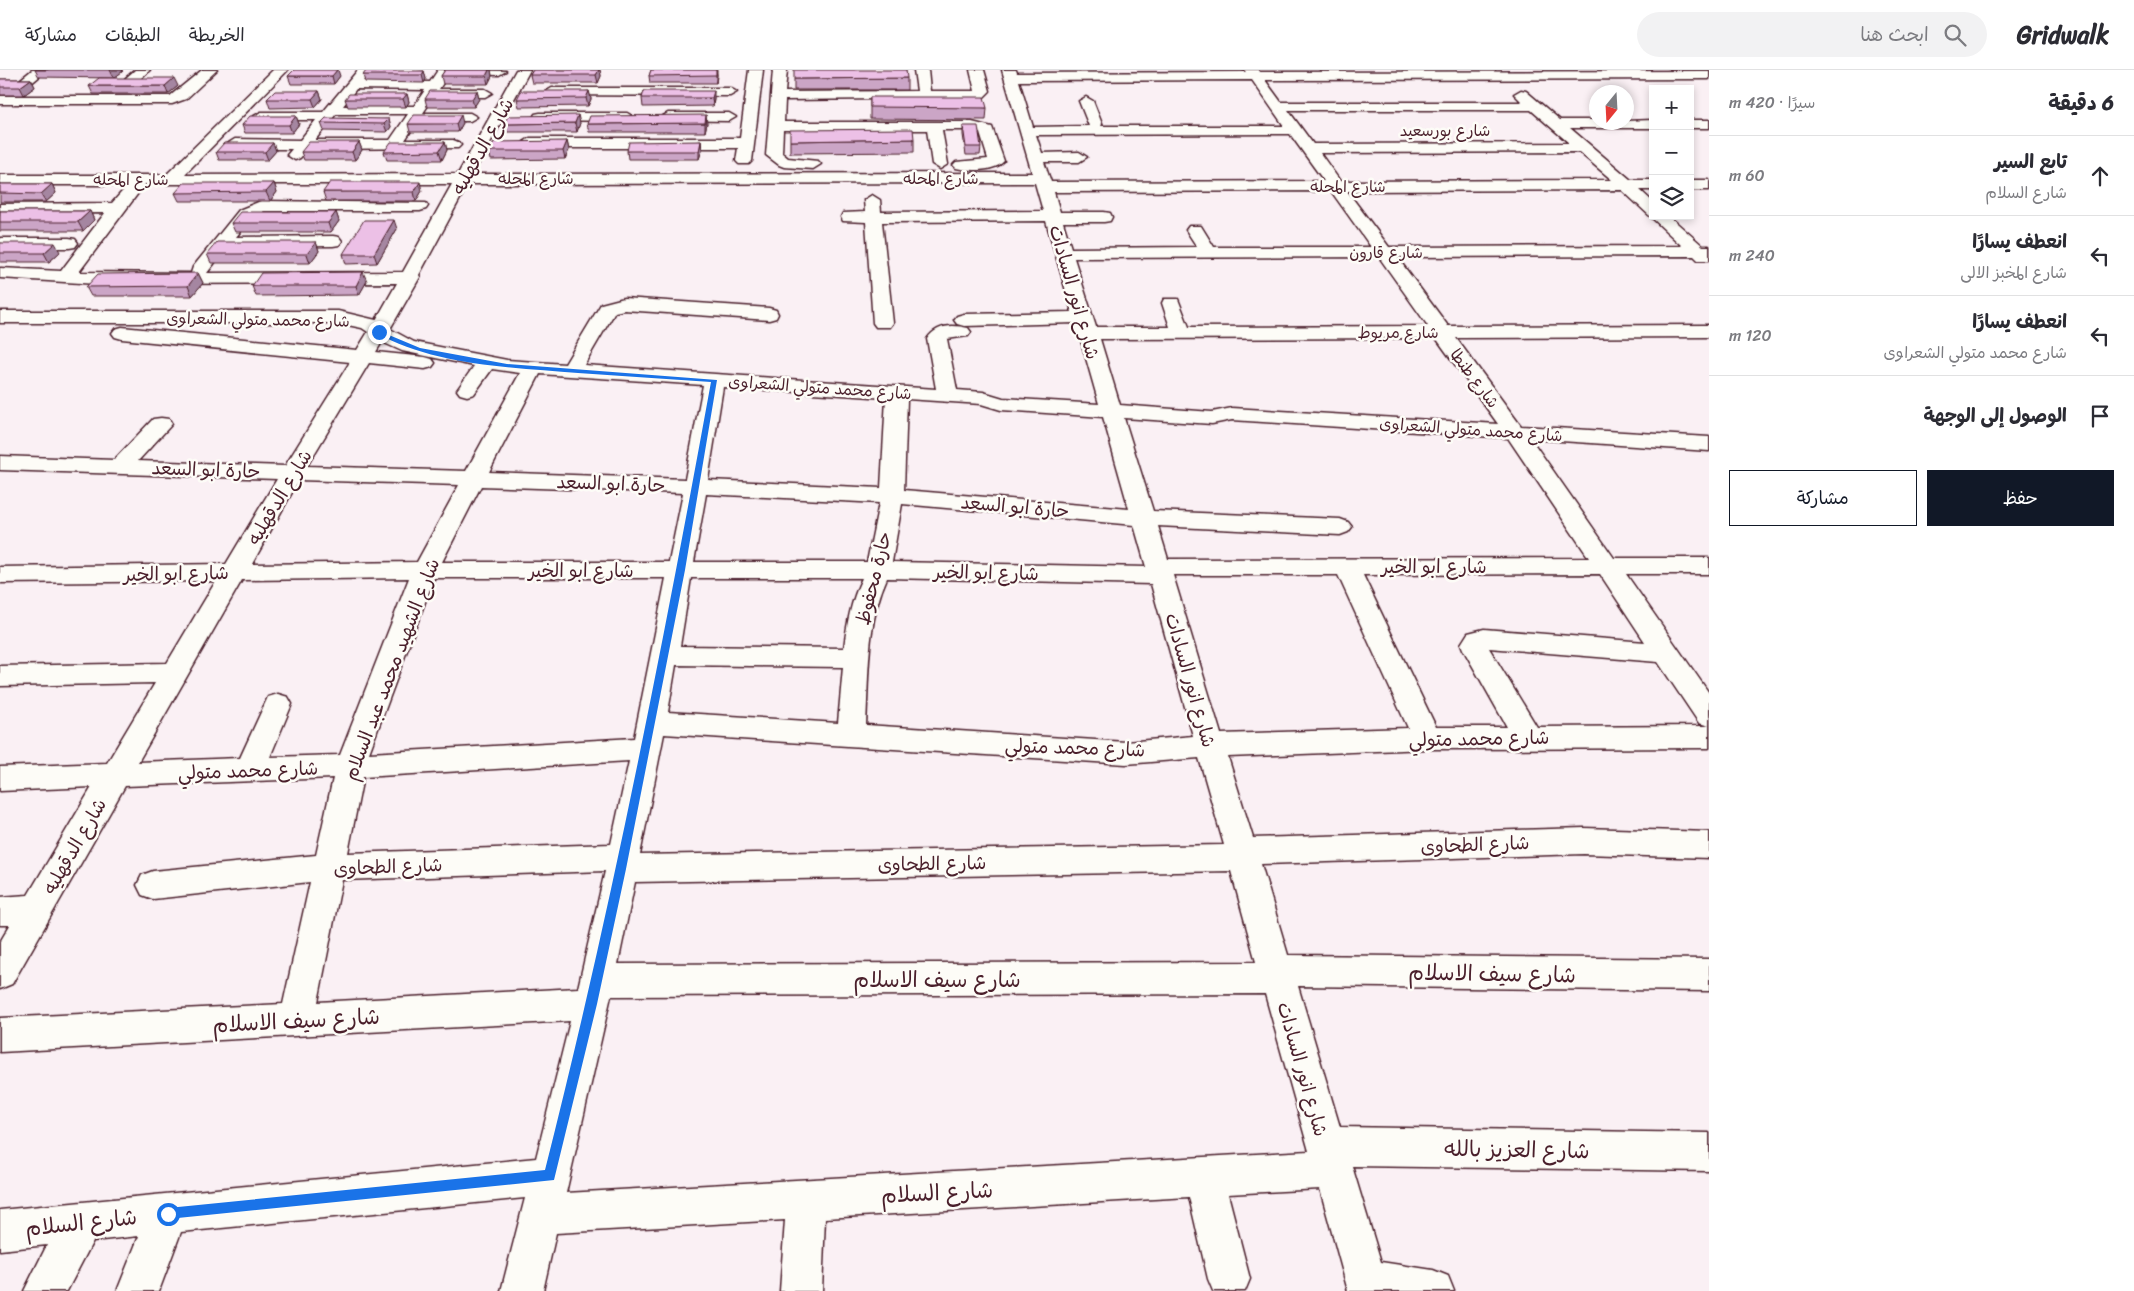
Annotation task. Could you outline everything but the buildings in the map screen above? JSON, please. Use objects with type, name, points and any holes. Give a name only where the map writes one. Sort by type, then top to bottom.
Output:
[{"type":"street","points":[[23,83],[40,70]]},
{"type":"street","points":[[0,100],[172,100],[181,96],[210,70]]},
{"type":"street","points":[[171,179],[281,70]]},
{"type":"street","name":"شارع الدقهليه","points":[[0,973],[293,471],[364,357],[374,328],[406,284],[523,70]]},
{"type":"street","points":[[742,178],[756,70]]},
{"type":"street","points":[[780,70],[774,155],[784,162],[941,183]]},
{"type":"street","points":[[921,70],[923,90]]},
{"type":"street","points":[[275,179],[338,101],[344,71]]},
{"type":"street","points":[[338,101],[423,102],[499,71]]},
{"type":"street","points":[[778,96],[851,96],[923,90],[978,95],[983,92],[994,75],[1254,73],[1709,75]]},
{"type":"street","name":"شارع طنطا","points":[[1254,73],[1382,252],[1515,432],[1709,715]]},
{"type":"street","points":[[1496,73],[1649,207]]},
{"type":"street","points":[[1621,74],[1640,87]]},
{"type":"street","name":"شارع انور السادات","points":[[994,75],[1026,128],[1084,325],[1160,571],[1367,1285]]},
{"type":"street","points":[[1670,75],[1684,85]]},
{"type":"street","points":[[109,83],[127,83],[145,76]]},
{"type":"street","points":[[618,117],[631,77]]},
{"type":"street","points":[[8,83],[46,86],[26,100]]},
{"type":"street","points":[[176,83],[196,83]]},
{"type":"street","points":[[79,100],[93,89]]},
{"type":"street","points":[[533,92],[730,92]]},
{"type":"street","points":[[261,116],[338,101],[423,102],[485,93]]},
{"type":"street","points":[[851,96],[852,119]]},
{"type":"street","points":[[338,101],[423,102]]},
{"type":"street","points":[[235,144],[338,101],[423,102],[470,117]]},
{"type":"street","points":[[1086,101],[1096,124]]},
{"type":"street","points":[[423,102],[453,145]]},
{"type":"street","name":"شارع بورسعيد","points":[[1277,106],[1534,106]]},
{"type":"street","points":[[530,117],[729,117]]},
{"type":"street","points":[[749,117],[852,119],[934,126],[976,126],[987,130],[996,159],[988,164],[959,155]]},
{"type":"street","points":[[1026,128],[1096,124],[1292,126]]},
{"type":"street","points":[[1556,124],[1649,124]]},
{"type":"street","points":[[1635,124],[1649,134]]},
{"type":"street","points":[[1694,124],[1709,124]]},
{"type":"street","points":[[934,126],[945,217]]},
{"type":"street","points":[[941,183],[959,155],[954,126]]},
{"type":"street","points":[[1026,128],[1292,126]]},
{"type":"street","points":[[519,143],[746,143]]},
{"type":"street","points":[[599,168],[608,143]]},
{"type":"street","name":"شارع بورسعيد","points":[[1309,149],[1582,147]]},
{"type":"street","points":[[1040,174],[1079,158]]},
{"type":"street","name":"شارع المحله","points":[[0,180],[870,178],[941,183],[1040,174],[1335,185],[1649,185]]},
{"type":"street","points":[[870,178],[883,323]]},
{"type":"street","points":[[67,276],[116,208],[141,179]]},
{"type":"street","points":[[1694,185],[1709,185]]},
{"type":"street","points":[[1442,186],[1454,200]]},
{"type":"street","points":[[193,278],[245,214],[261,206],[333,241],[406,284],[366,308],[338,318]]},
{"type":"street","points":[[0,273],[105,279],[247,277],[420,206]]},
{"type":"street","points":[[3,211],[116,208]]},
{"type":"street","points":[[849,217],[1104,217]]},
{"type":"street","points":[[1664,220],[1706,254]]},
{"type":"street","points":[[1195,230],[1208,252]]},
{"type":"street","points":[[222,242],[333,241]]},
{"type":"street","points":[[0,243],[69,243]]},
{"type":"street","name":"شارع قارون","points":[[1063,253],[1706,254]]},
{"type":"street","points":[[235,293],[247,277]]},
{"type":"street","points":[[571,370],[608,308],[612,306],[624,304],[769,314]]},
{"type":"street","points":[[1171,304],[1181,332]]},
{"type":"street","name":"شارع محمد متولي الشعراوى","points":[[0,317],[338,318],[374,328],[400,344],[520,367]]},
{"type":"street","points":[[170,338],[170,326],[188,317]]},
{"type":"street","name":"شارع مريوط","points":[[948,396],[937,339],[946,332],[962,326],[1084,325],[1181,332],[1709,331]]},
{"type":"street","points":[[319,353],[340,347],[356,339],[366,329],[374,328]]},
{"type":"street","name":"شارع محمد متولي الشعراوى","points":[[0,330],[82,330],[483,368],[520,367],[571,370],[983,398],[1001,404],[1109,406],[1206,418],[1232,414],[1709,444]]},
{"type":"street","name":"شارع الشهيد محمد عبد السلام","points":[[297,1020],[350,766],[425,570],[473,477],[520,367]]},
{"type":"street","points":[[467,390],[483,368]]},
{"type":"street","points":[[522,1291],[595,992],[623,863],[681,570],[714,380]]},
{"type":"street","name":"حارة محفوظ","points":[[851,734],[860,619],[866,596],[878,570],[892,496],[896,392]]},
{"type":"street","points":[[121,466],[161,424]]},
{"type":"street","name":"حارة ابو السعد","points":[[0,463],[293,471],[696,486],[892,496],[1143,518],[1340,527]]},
{"type":"street","points":[[1346,566],[1427,738]]},
{"type":"street","name":"شارع ابو الخير","points":[[0,576],[425,570],[1160,571],[1346,566],[1709,566]]},
{"type":"street","points":[[1528,737],[1476,649],[1474,644],[1477,640],[1484,638],[1666,653]]},
{"type":"street","points":[[664,655],[857,658]]},
{"type":"street","points":[[0,676],[175,673]]},
{"type":"street","points":[[250,770],[278,704]]},
{"type":"street","name":"شارع محمد متولي","points":[[0,779],[350,766],[648,735],[851,734],[1126,752],[1210,746],[1427,738],[1709,737]]},
{"type":"street","name":"شارع الطحاوى","points":[[154,884],[329,867],[1241,854],[1584,841],[1709,845]]},
{"type":"street","points":[[0,911],[37,909]]},
{"type":"street","name":"شارع سيف الاسلام","points":[[0,1036],[297,1020],[595,992],[1276,974],[1709,975]]},
{"type":"street","name":"شارع العزيز بالله","points":[[1329,1158],[1709,1152]]},
{"type":"street","name":"شارع السلام","points":[[541,1214],[1204,1176],[1329,1158]]},
{"type":"street","name":"شارع السلام","points":[[0,1230],[550,1176]]},
{"type":"street","points":[[1204,1176],[1229,1279]]},
{"type":"street","points":[[801,1291],[806,1199]]},
{"type":"street","points":[[138,1291],[168,1214]]},
{"type":"street","points":[[45,1291],[81,1222]]},
{"type":"street","points":[[1367,1285],[1432,1291]]},
{"type":"route","points":[[168,1214],[550,1176],[592,1004],[622,869],[681,570],[714,380],[507,366],[429,352],[400,344],[379,332]]}]
